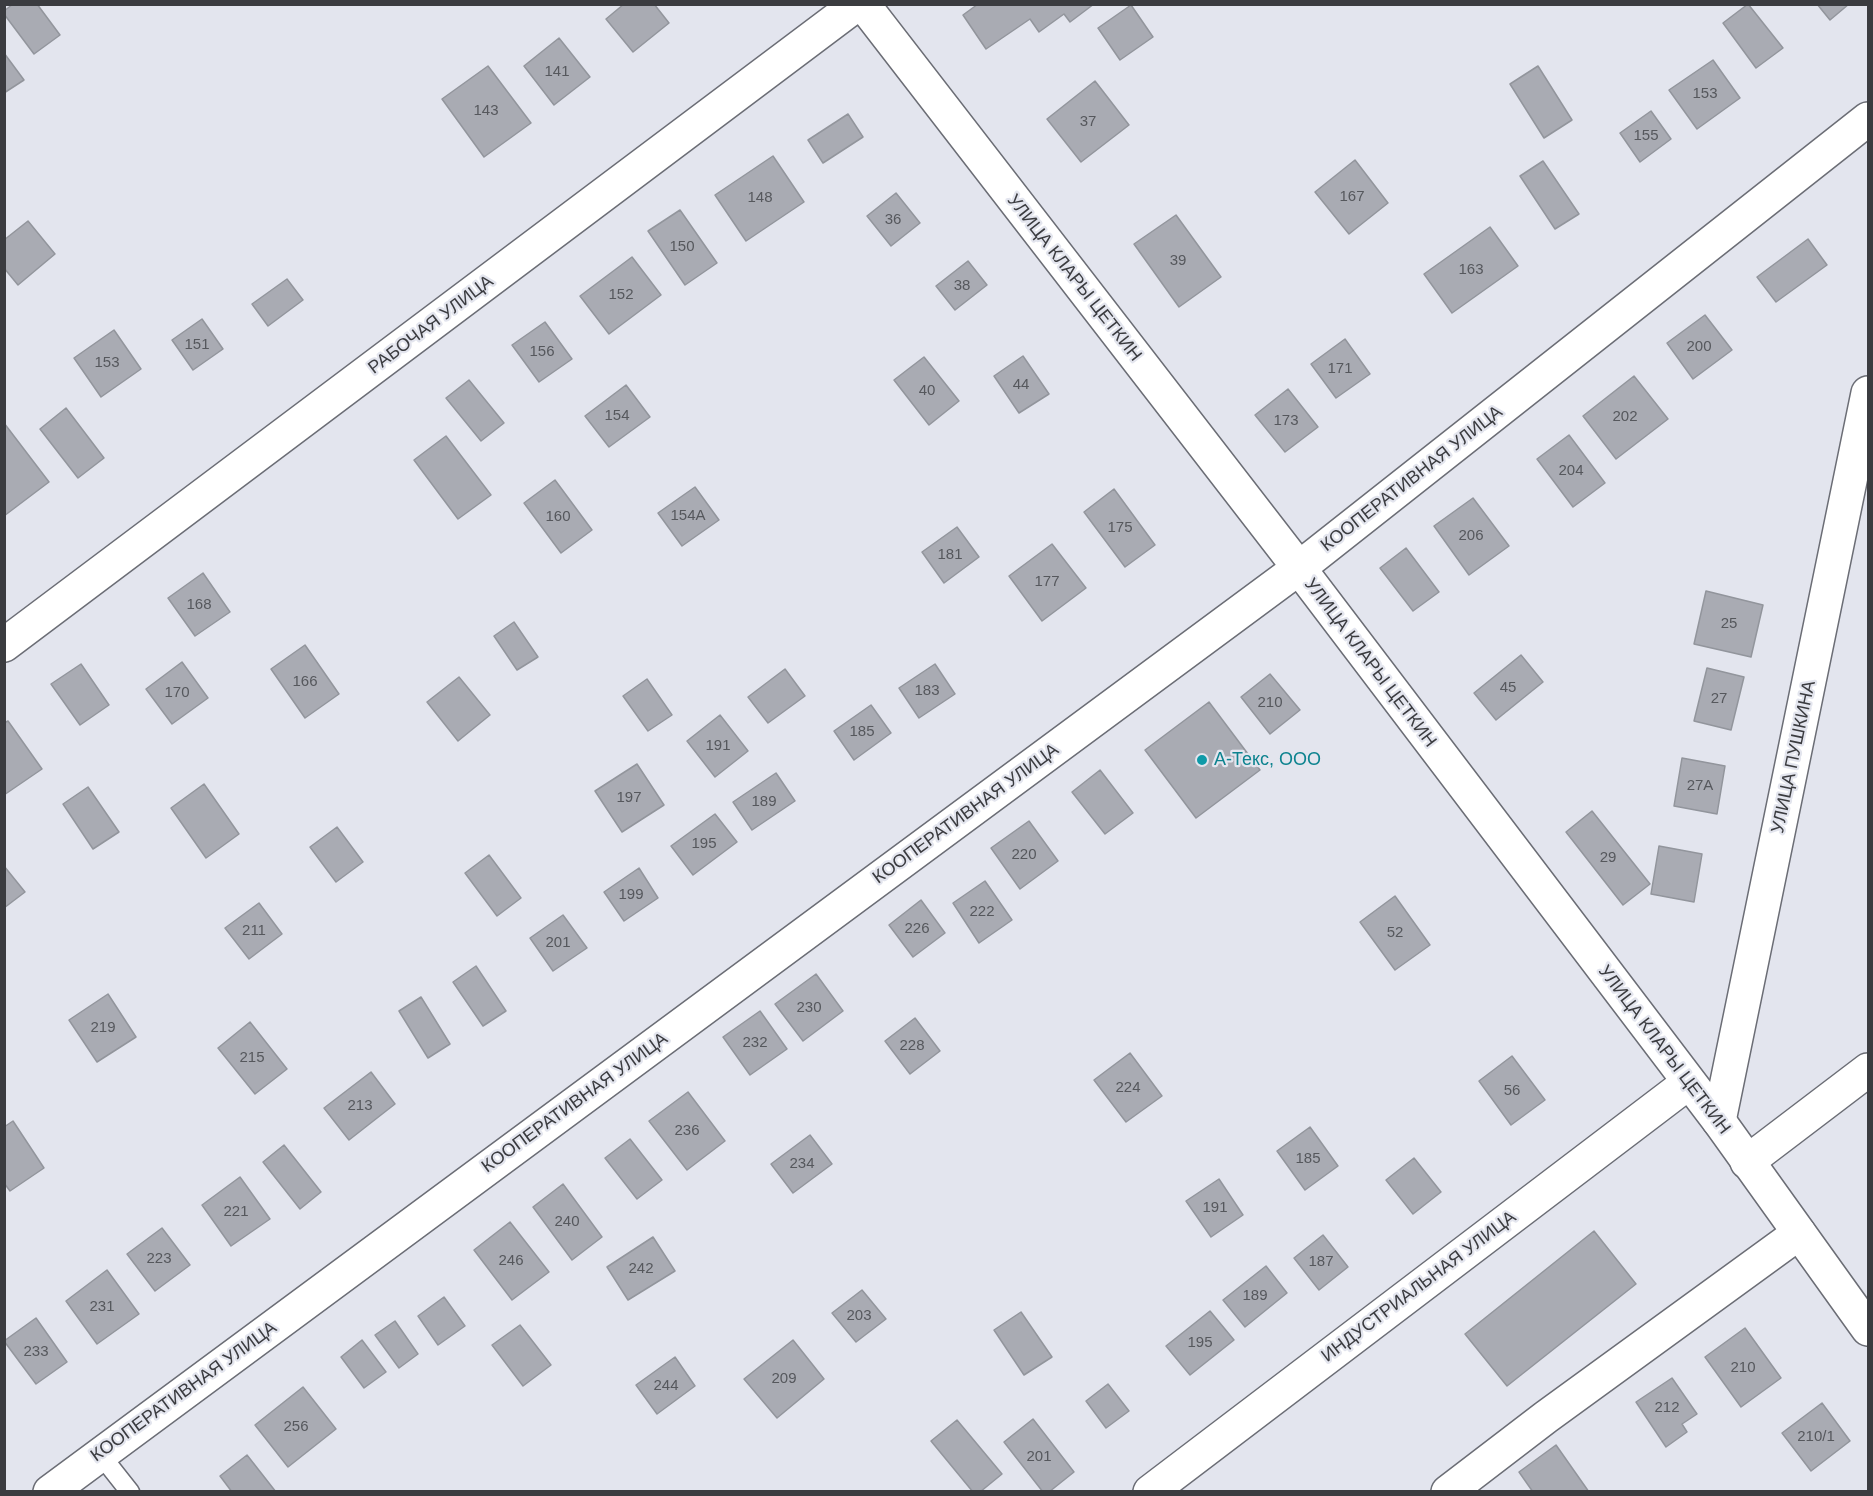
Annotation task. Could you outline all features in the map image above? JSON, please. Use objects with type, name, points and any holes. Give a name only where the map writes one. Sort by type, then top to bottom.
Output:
[{"type":"street","name":"РАБОЧАЯ УЛИЦА","points":[[4,645],[857,4]]},
{"type":"street","name":"УЛИЦА КЛАРЫ ЦЕТКИН","points":[[863,4],[1299,568],[1719,1121],[1869,1329]]},
{"type":"street","name":"КООПЕРАТИВНАЯ УЛИЦА","points":[[50,1491],[1299,568],[1869,119]]},
{"type":"street","name":"УЛИЦА ПУШКИНА","points":[[1719,1121],[1869,393]]},
{"type":"street","points":[[1747,1162],[1869,1070]]},
{"type":"street","name":"ИНДУСТРИАЛЬНАЯ УЛИЦА","points":[[1150,1491],[1688,1083]]},
{"type":"street","points":[[1448,1491],[1799,1233]]},
{"type":"lane","points":[[100,1454],[130,1491]]},
{"type":"building","points":[[13,4],[37,4],[60,35],[34,54],[4,14],[4,11]]},
{"type":"building","points":[[624,4],[654,4],[669,23],[633,52],[606,19]]},
{"type":"building","points":[[978,4],[1094,4],[1070,22],[1064,14],[1039,32],[1030,19],[986,49],[963,15]]},
{"type":"building","points":[[1748,4],[1783,48],[1756,68],[1723,23]]},
{"type":"building","points":[[1817,4],[1849,4],[1830,20]]},
{"type":"building","points":[[1131,5],[1153,37],[1120,60],[1098,28]]},
{"type":"building","points":[[559,38],[590,77],[554,105],[524,66]]},
{"type":"building","points":[[4,53],[24,80],[4,93]]},
{"type":"building","points":[[1713,60],[1740,98],[1697,129],[1669,90]]},
{"type":"building","points":[[488,66],[531,123],[484,157],[442,99]]},
{"type":"building","points":[[1538,66],[1572,120],[1544,138],[1510,84]]},
{"type":"building","points":[[1095,81],[1129,125],[1081,162],[1047,119]]},
{"type":"building","points":[[1651,111],[1671,139],[1640,162],[1620,133]]},
{"type":"building","points":[[848,114],[863,137],[823,163],[808,140]]},
{"type":"building","points":[[773,156],[804,202],[746,241],[715,195]]},
{"type":"building","points":[[1355,160],[1388,203],[1349,234],[1315,192]]},
{"type":"building","points":[[1543,161],[1579,214],[1555,229],[1520,176]]},
{"type":"building","points":[[896,193],[920,223],[891,246],[867,216]]},
{"type":"building","points":[[680,210],[717,263],[685,285],[648,231]]},
{"type":"building","points":[[1176,215],[1221,277],[1179,307],[1134,244]]},
{"type":"building","points":[[28,221],[55,254],[18,285],[4,268],[4,240]]},
{"type":"building","points":[[1490,227],[1518,266],[1452,313],[1424,274]]},
{"type":"building","points":[[1808,239],[1827,265],[1776,302],[1757,277]]},
{"type":"building","points":[[632,257],[661,295],[609,334],[580,296]]},
{"type":"building","points":[[968,261],[987,285],[955,310],[936,286]]},
{"type":"building","points":[[287,279],[303,300],[268,326],[252,304]]},
{"type":"building","points":[[1705,315],[1732,350],[1693,379],[1667,343]]},
{"type":"building","points":[[202,319],[223,349],[193,370],[172,340]]},
{"type":"building","points":[[545,322],[572,359],[539,382],[512,345]]},
{"type":"building","points":[[114,330],[141,369],[101,397],[74,358]]},
{"type":"building","points":[[1345,339],[1370,374],[1336,398],[1311,364]]},
{"type":"building","points":[[1023,356],[1049,394],[1019,413],[994,376]]},
{"type":"building","points":[[924,357],[959,401],[929,425],[894,380]]},
{"type":"building","points":[[1634,376],[1668,419],[1616,459],[1583,416]]},
{"type":"building","points":[[469,380],[504,423],[481,441],[446,398]]},
{"type":"building","points":[[626,385],[650,417],[609,447],[585,416]]},
{"type":"building","points":[[1288,389],[1318,427],[1285,452],[1255,415]]},
{"type":"building","points":[[66,408],[104,458],[78,478],[40,429]]},
{"type":"building","points":[[4,423],[49,482],[4,516]]},
{"type":"building","points":[[1569,435],[1605,483],[1573,507],[1537,459]]},
{"type":"building","points":[[446,436],[491,495],[458,519],[414,460]]},
{"type":"building","points":[[555,480],[592,530],[561,553],[524,503]]},
{"type":"building","points":[[695,487],[719,520],[682,546],[658,513]]},
{"type":"building","points":[[1114,489],[1155,545],[1125,567],[1084,512]]},
{"type":"building","points":[[1473,498],[1509,546],[1469,575],[1434,526]]},
{"type":"building","points":[[957,527],[979,557],[944,583],[922,552]]},
{"type":"building","points":[[1052,544],[1086,588],[1042,621],[1009,576]]},
{"type":"building","points":[[1406,548],[1439,592],[1413,611],[1380,568]]},
{"type":"building","points":[[203,573],[230,612],[195,636],[168,598]]},
{"type":"building","points":[[1706,591],[1763,605],[1751,657],[1694,644]]},
{"type":"building","points":[[514,622],[538,657],[517,670],[494,636]]},
{"type":"building","points":[[305,645],[339,694],[305,718],[271,669]]},
{"type":"building","points":[[1521,655],[1543,682],[1496,720],[1474,693]]},
{"type":"building","points":[[182,662],[208,698],[172,724],[146,689]]},
{"type":"building","points":[[81,664],[109,705],[80,725],[51,684]]},
{"type":"building","points":[[935,664],[955,694],[919,718],[899,688]]},
{"type":"building","points":[[1707,668],[1744,677],[1731,730],[1694,721]]},
{"type":"building","points":[[785,669],[805,696],[768,723],[748,697]]},
{"type":"building","points":[[1270,674],[1300,710],[1270,734],[1241,697]]},
{"type":"building","points":[[459,677],[490,715],[458,741],[427,702]]},
{"type":"building","points":[[647,679],[672,715],[648,731],[623,696]]},
{"type":"building","name":"А-Текс, ООО","points":[[1209,702],[1260,770],[1196,818],[1145,750]]},
{"type":"building","points":[[871,705],[891,733],[854,760],[834,731]]},
{"type":"building","points":[[720,715],[748,751],[715,777],[687,741]]},
{"type":"building","points":[[8,721],[42,769],[4,795],[4,723]]},
{"type":"building","points":[[1682,758],[1725,766],[1717,814],[1674,806]]},
{"type":"building","points":[[637,764],[664,805],[622,832],[595,791]]},
{"type":"building","points":[[1100,770],[1133,813],[1105,834],[1072,792]]},
{"type":"building","points":[[776,773],[795,801],[752,830],[733,802]]},
{"type":"building","points":[[204,784],[239,834],[206,858],[171,808]]},
{"type":"building","points":[[88,787],[119,832],[93,849],[63,804]]},
{"type":"building","points":[[1592,811],[1650,884],[1623,905],[1566,832]]},
{"type":"building","points":[[715,814],[737,842],[693,875],[671,846]]},
{"type":"building","points":[[1029,821],[1058,861],[1020,889],[991,848]]},
{"type":"building","points":[[337,827],[363,862],[336,882],[310,847]]},
{"type":"building","points":[[1659,846],[1702,854],[1694,902],[1651,894]]},
{"type":"building","points":[[489,855],[521,898],[497,916],[465,873]]},
{"type":"building","points":[[4,866],[25,892],[4,908]]},
{"type":"building","points":[[639,868],[658,898],[624,921],[604,892]]},
{"type":"building","points":[[985,881],[1012,920],[979,943],[953,903]]},
{"type":"building","points":[[1395,896],[1430,945],[1395,970],[1360,922]]},
{"type":"building","points":[[921,900],[945,933],[913,957],[889,925]]},
{"type":"building","points":[[259,903],[282,934],[249,959],[225,928]]},
{"type":"building","points":[[563,915],[587,948],[553,971],[530,938]]},
{"type":"building","points":[[476,966],[506,1011],[483,1026],[453,982]]},
{"type":"building","points":[[816,974],[843,1011],[803,1041],[775,1004]]},
{"type":"building","points":[[108,994],[136,1037],[97,1062],[69,1020]]},
{"type":"building","points":[[421,997],[450,1044],[428,1058],[399,1011]]},
{"type":"building","points":[[760,1011],[787,1049],[750,1075],[723,1037]]},
{"type":"building","points":[[915,1018],[940,1051],[910,1074],[885,1041]]},
{"type":"building","points":[[250,1022],[287,1069],[255,1094],[218,1048]]},
{"type":"building","points":[[1130,1053],[1162,1096],[1126,1122],[1094,1080]]},
{"type":"building","points":[[1512,1056],[1545,1100],[1511,1125],[1479,1081]]},
{"type":"building","points":[[371,1072],[395,1104],[349,1140],[324,1108]]},
{"type":"building","points":[[688,1092],[725,1141],[687,1170],[649,1121]]},
{"type":"building","points":[[13,1121],[44,1168],[10,1191],[4,1183],[4,1127]]},
{"type":"building","points":[[1310,1127],[1338,1166],[1305,1190],[1277,1151]]},
{"type":"building","points":[[810,1135],[832,1164],[793,1193],[771,1164]]},
{"type":"building","points":[[630,1139],[662,1180],[637,1199],[605,1158]]},
{"type":"building","points":[[284,1145],[321,1192],[300,1209],[263,1162]]},
{"type":"building","points":[[1414,1158],[1441,1192],[1413,1214],[1386,1180]]},
{"type":"building","points":[[240,1177],[270,1219],[231,1246],[202,1205]]},
{"type":"building","points":[[1219,1179],[1243,1215],[1211,1237],[1186,1201]]},
{"type":"building","points":[[563,1184],[602,1237],[572,1260],[533,1207]]},
{"type":"building","points":[[510,1222],[549,1272],[512,1300],[474,1250]]},
{"type":"building","points":[[162,1228],[190,1265],[155,1291],[127,1254]]},
{"type":"building","points":[[1594,1231],[1636,1284],[1507,1386],[1465,1334]]},
{"type":"building","points":[[1323,1235],[1348,1267],[1319,1290],[1294,1258]]},
{"type":"building","points":[[653,1237],[675,1271],[628,1300],[607,1267]]},
{"type":"building","points":[[1266,1266],[1287,1293],[1245,1327],[1223,1300]]},
{"type":"building","points":[[107,1270],[139,1314],[97,1344],[66,1301]]},
{"type":"building","points":[[862,1290],[886,1319],[856,1342],[832,1313]]},
{"type":"building","points":[[444,1297],[465,1326],[438,1345],[418,1316]]},
{"type":"building","points":[[1210,1311],[1234,1340],[1190,1375],[1166,1346]]},
{"type":"building","points":[[1021,1312],[1052,1357],[1024,1375],[994,1330]]},
{"type":"building","points":[[36,1318],[67,1362],[36,1384],[4,1341]]},
{"type":"building","points":[[395,1321],[418,1354],[399,1368],[375,1335]]},
{"type":"building","points":[[520,1325],[551,1365],[523,1386],[492,1345]]},
{"type":"building","points":[[1745,1328],[1781,1378],[1741,1407],[1705,1357]]},
{"type":"building","points":[[362,1340],[386,1372],[364,1388],[341,1357]]},
{"type":"building","points":[[793,1340],[824,1379],[777,1418],[744,1379]]},
{"type":"building","points":[[675,1357],[695,1386],[657,1414],[636,1385]]},
{"type":"building","points":[[1672,1378],[1697,1414],[1682,1424],[1687,1432],[1666,1447],[1636,1402]]},
{"type":"building","points":[[1108,1384],[1129,1411],[1106,1428],[1086,1401]]},
{"type":"building","points":[[303,1387],[336,1429],[288,1467],[255,1425]]},
{"type":"building","points":[[1822,1403],[1850,1441],[1811,1471],[1782,1433]]},
{"type":"building","points":[[1033,1419],[1074,1472],[1049,1492],[1043,1492],[1004,1442]]},
{"type":"building","points":[[957,1420],[1002,1474],[980,1492],[973,1492],[931,1441]]},
{"type":"building","points":[[1556,1445],[1589,1492],[1533,1492],[1519,1472]]},
{"type":"building","points":[[247,1455],[276,1492],[232,1492],[220,1476]]},
{"type":"place","name":"А-Текс, ООО","points":[[1202,760]]}]
